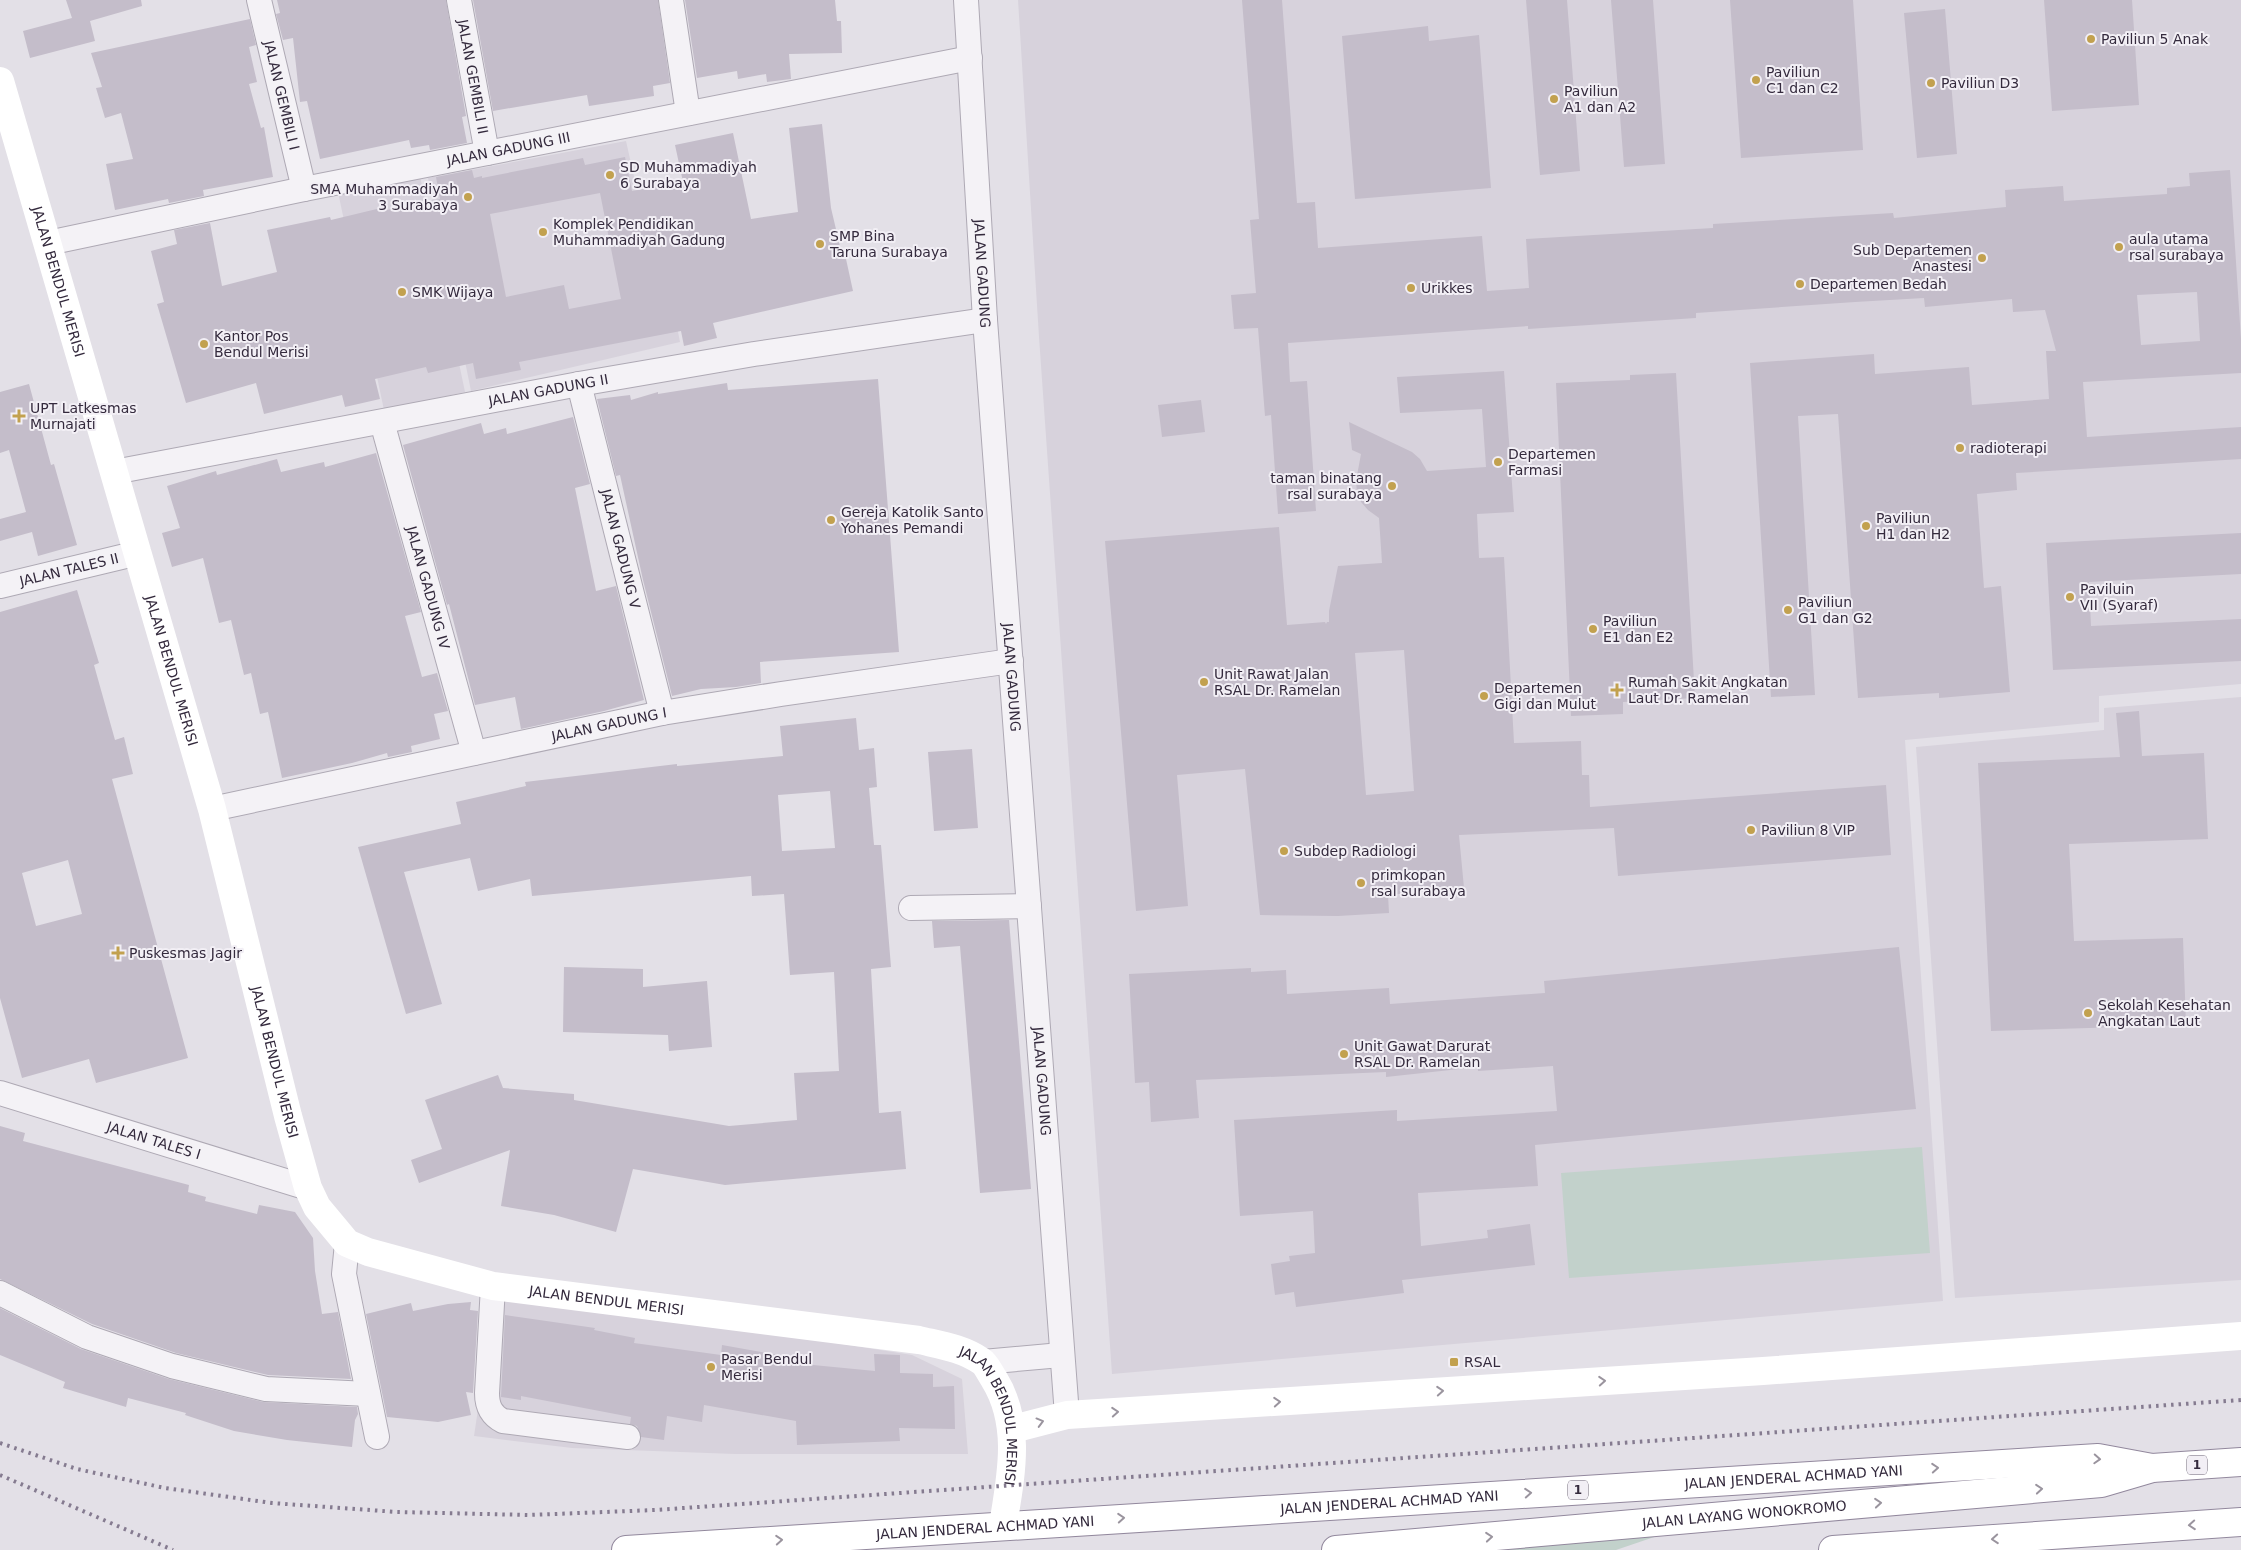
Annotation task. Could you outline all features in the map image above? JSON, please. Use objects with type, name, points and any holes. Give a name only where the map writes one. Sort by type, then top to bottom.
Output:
[{"type":"main road","name":"JALAN BENDUL MERISI","points":[[0,81],[6,122],[48,244],[212,809],[288,1116],[308,1188],[317,1207],[347,1243],[368,1252],[493,1286],[919,1340],[966,1352],[983,1362],[1003,1396],[1013,1429],[1010,1484],[1003,1525]]},
{"type":"main road","points":[[1013,1429],[1067,1415],[1763,1371],[2241,1336]]},
{"type":"main road","name":"JALAN JENDERAL ACHMAD YANI","points":[[626,1550],[2098,1458],[2152,1468]]},
{"type":"main road","name":"1","points":[[2152,1468],[2241,1462]]},
{"type":"main road","name":"JALAN LAYANG WONOKROMO","points":[[1336,1550],[2101,1483],[2152,1468]]},
{"type":"main road","points":[[1833,1550],[2241,1522]]},
{"type":"main road","points":[[1428,1550],[1456,1540]]},
{"type":"street","name":"JALAN GEMBILI I","points":[[258,0],[304,188]]},
{"type":"street","name":"JALAN GEMBILI II","points":[[459,0],[487,153]]},
{"type":"street","points":[[671,0],[688,113]]},
{"type":"street","name":"JALAN GADUNG","points":[[966,0],[985,320],[1061,1355],[1067,1415]]},
{"type":"street","name":"JALAN GADUNG III","points":[[48,244],[304,188],[970,58]]},
{"type":"street","name":"JALAN GADUNG II","points":[[114,472],[579,384],[754,354],[985,320]]},
{"type":"street","name":"JALAN GADUNG V","points":[[579,384],[662,713]]},
{"type":"street","name":"JALAN GADUNG IV","points":[[382,422],[474,753]]},
{"type":"street","name":"JALAN TALES II","points":[[0,586],[138,553]]},
{"type":"street","name":"JALAN GADUNG I","points":[[212,809],[662,713],[1010,661]]},
{"type":"street","points":[[911,908],[1029,906]]},
{"type":"street","name":"JALAN TALES I","points":[[0,1093],[308,1188]]},
{"type":"street","points":[[347,1243],[344,1274],[378,1437]]},
{"type":"street","points":[[493,1286],[486,1393],[492,1414],[503,1421],[628,1437]]},
{"type":"street","points":[[0,1294],[87,1337],[172,1366],[266,1389],[368,1394]]},
{"type":"street","points":[[983,1362],[1061,1355]]},
{"type":"shaded area","name":"Rumah Sakit Angkatan Laut Dr. Ramelan","points":[[1018,0],[2241,0],[2241,684],[2099,696],[2099,722],[1905,740],[1943,1301],[1112,1374],[1039,337]]},
{"type":"shaded area","name":"Komplek Pendidikan Muhammadiyah Gadung","points":[[626,141],[659,288],[669,286],[680,342],[471,391],[428,178]]},
{"type":"shaded area","name":"SMK Wijaya","points":[[420,176],[465,392],[384,410],[338,192]]},
{"type":"shaded area","name":"Sekolah Kesehatan Angkatan Laut","points":[[2241,697],[2241,1280],[1955,1298],[1916,747],[2104,730],[2104,708]]},
{"type":"shaded area","points":[[1922,1147],[1930,1253],[1569,1278],[1561,1173]]},
{"type":"shaded area","name":"Pasar Bendul Merisi","points":[[496,1289],[912,1355],[962,1379],[968,1454],[735,1454],[572,1448],[474,1436]]},
{"type":"shaded area","points":[[1663,1534],[1616,1550],[1430,1550]]},
{"type":"building","points":[[66,0],[141,0],[142,6],[90,21],[95,41],[30,58],[23,31],[72,18]]},
{"type":"building","points":[[277,0],[446,0],[466,116],[462,117],[467,143],[430,150],[429,145],[411,148],[409,140],[320,159],[307,101],[300,102],[293,38],[283,40],[276,14],[280,13]]},
{"type":"building","points":[[473,0],[658,0],[670,83],[653,86],[654,96],[589,106],[587,95],[493,111]]},
{"type":"building","points":[[685,0],[835,0],[837,21],[841,21],[842,53],[789,54],[791,79],[767,82],[766,74],[738,79],[737,71],[697,78]]},
{"type":"building","points":[[1242,0],[1282,0],[1297,203],[1315,202],[1318,248],[1482,236],[1487,291],[1529,288],[1526,239],[1713,228],[1713,224],[1893,213],[1894,218],[2006,207],[2005,190],[2063,186],[2064,201],[2167,194],[2167,188],[2190,186],[2189,173],[2230,170],[2241,339],[2241,373],[2083,382],[2087,437],[2241,427],[2241,459],[2016,473],[2017,490],[1977,494],[1984,588],[2001,586],[2010,692],[1939,698],[1939,693],[1858,698],[1838,414],[1798,416],[1815,695],[1771,697],[1750,363],[1874,354],[1875,374],[1969,367],[1972,405],[2049,399],[2046,351],[2056,351],[2045,310],[2013,312],[2012,299],[1925,307],[1924,298],[1696,313],[1696,318],[1528,329],[1528,326],[1288,343],[1290,382],[1307,381],[1316,511],[1278,514],[1271,415],[1265,416],[1258,328],[1234,329],[1231,295],[1256,293],[1250,220],[1259,219]],"holes":[[[2197,292],[2200,341],[2141,345],[2137,295]]]},
{"type":"building","name":"Paviliun A1 dan A2","points":[[1526,0],[1567,0],[1580,171],[1540,175]]},
{"type":"building","points":[[1611,0],[1653,0],[1665,164],[1624,167]]},
{"type":"building","points":[[1730,0],[1853,0],[1863,150],[1741,158]]},
{"type":"building","name":"Paviliun 5 Anak","points":[[2044,0],[2132,0],[2139,105],[2052,111]]},
{"type":"building","name":"Paviliun D3","points":[[1945,9],[1957,154],[1917,158],[1904,13]]},
{"type":"building","points":[[250,19],[256,45],[249,47],[257,82],[249,84],[261,128],[264,127],[273,177],[203,190],[204,196],[169,203],[168,199],[115,210],[106,164],[133,159],[121,113],[105,118],[96,88],[102,87],[91,53]]},
{"type":"building","points":[[1428,26],[1429,41],[1479,35],[1491,188],[1355,199],[1342,36]]},
{"type":"building","points":[[822,124],[831,208],[853,291],[713,323],[717,338],[684,346],[681,331],[519,362],[521,370],[476,379],[473,363],[428,373],[426,367],[375,379],[380,399],[345,407],[342,395],[264,414],[256,383],[186,403],[157,304],[164,302],[151,251],[177,244],[174,230],[210,223],[222,286],[277,272],[267,230],[330,217],[331,220],[381,208],[382,211],[440,199],[436,177],[472,170],[474,178],[482,176],[482,178],[583,158],[585,165],[625,157],[632,191],[683,182],[675,145],[733,133],[751,219],[798,212],[789,128]],"holes":[[[600,193],[621,299],[569,309],[564,285],[506,297],[490,214]]]},
{"type":"building","points":[[1504,371],[1514,512],[1477,514],[1479,558],[1504,557],[1514,743],[1581,741],[1582,775],[1589,775],[1590,807],[1886,785],[1891,855],[1618,876],[1614,828],[1459,835],[1464,888],[1388,895],[1389,913],[1338,916],[1260,915],[1245,769],[1177,775],[1188,906],[1136,911],[1105,541],[1279,527],[1287,625],[1325,622],[1326,624],[1329,622],[1329,611],[1338,566],[1382,563],[1379,518],[1361,502],[1357,492],[1356,481],[1361,454],[1352,450],[1349,422],[1412,452],[1420,459],[1427,471],[1486,467],[1482,409],[1400,413],[1397,377]],"holes":[[[1404,650],[1414,791],[1366,795],[1355,653]]]},
{"type":"building","points":[[1676,373],[1695,698],[1623,702],[1623,714],[1571,716],[1556,383],[1630,380],[1630,375]]},
{"type":"building","points":[[878,379],[899,652],[760,662],[761,683],[701,689],[672,696],[643,580],[620,475],[616,476],[597,399],[630,395],[631,400],[658,392],[658,394],[727,383],[728,390]]},
{"type":"building","points":[[29,384],[51,465],[54,464],[77,545],[38,556],[32,532],[0,541],[0,519],[26,512],[9,450],[0,453],[0,392]]},
{"type":"building","points":[[1201,400],[1205,432],[1162,437],[1158,405]]},
{"type":"building","points":[[573,417],[590,484],[575,488],[596,591],[616,586],[644,700],[604,711],[521,729],[515,697],[475,705],[449,604],[447,605],[403,445],[481,423],[484,434],[506,428],[507,434]]},
{"type":"building","points":[[376,453],[421,612],[405,616],[422,677],[437,673],[448,711],[434,714],[440,739],[411,746],[412,752],[388,757],[387,753],[352,763],[282,778],[268,712],[260,714],[251,673],[244,675],[231,620],[219,623],[203,558],[172,567],[162,533],[180,528],[167,486],[216,471],[217,475],[277,459],[281,472],[324,462],[325,467]]},
{"type":"building","name":"Paviluin VII (Syaraf)","points":[[2241,533],[2241,574],[2089,582],[2091,626],[2241,619],[2241,661],[2053,670],[2046,543]]},
{"type":"building","points":[[77,590],[99,663],[94,665],[115,740],[124,737],[133,774],[112,779],[188,1058],[96,1083],[89,1059],[22,1078],[0,998],[0,612]],"holes":[[[68,860],[82,914],[36,926],[22,873]]]},
{"type":"building","points":[[2139,711],[2142,756],[2204,753],[2208,839],[2069,844],[2074,941],[2183,938],[2186,1025],[1991,1031],[1978,763],[2120,757],[2116,713]]},
{"type":"building","points":[[856,718],[859,750],[874,748],[877,787],[869,788],[874,845],[881,845],[891,967],[871,969],[879,1113],[901,1111],[906,1169],[725,1185],[633,1169],[616,1232],[554,1215],[501,1206],[510,1150],[419,1183],[411,1160],[442,1149],[425,1100],[498,1075],[503,1088],[574,1094],[574,1100],[729,1126],[797,1120],[794,1073],[839,1071],[834,972],[790,975],[784,894],[752,896],[751,876],[532,896],[530,879],[478,891],[470,858],[404,872],[442,1004],[406,1014],[358,847],[461,824],[456,802],[526,786],[525,782],[677,764],[677,766],[783,756],[780,726]],"holes":[[[830,791],[835,848],[782,851],[778,795]]]},
{"type":"building","points":[[972,749],[978,828],[934,831],[928,752]]},
{"type":"building","points":[[1009,920],[1031,1189],[980,1193],[960,946],[934,948],[932,921]]},
{"type":"building","points":[[1899,947],[1916,1109],[1535,1145],[1538,1186],[1418,1193],[1421,1246],[1488,1238],[1487,1230],[1530,1224],[1535,1265],[1402,1280],[1404,1293],[1296,1307],[1294,1292],[1275,1295],[1271,1264],[1290,1261],[1289,1256],[1315,1253],[1313,1211],[1240,1216],[1234,1120],[1397,1110],[1397,1121],[1557,1111],[1553,1066],[1478,1071],[1478,1067],[1386,1077],[1386,1072],[1196,1080],[1199,1118],[1151,1122],[1149,1082],[1135,1083],[1129,974],[1251,968],[1251,972],[1286,970],[1287,994],[1389,988],[1390,1004],[1545,993],[1544,981]]},
{"type":"building","points":[[564,967],[643,969],[643,987],[707,981],[712,1047],[669,1051],[668,1035],[563,1032]]},
{"type":"building","points":[[0,1126],[25,1133],[23,1141],[189,1185],[188,1192],[206,1197],[205,1201],[257,1214],[259,1205],[295,1212],[313,1238],[315,1271],[322,1314],[338,1312],[351,1379],[268,1375],[176,1353],[92,1324],[0,1279]]},
{"type":"building","points":[[471,1302],[470,1310],[478,1311],[473,1393],[466,1392],[471,1415],[438,1422],[387,1417],[366,1314],[411,1303],[413,1311],[448,1304]]},
{"type":"building","points":[[0,1308],[81,1349],[169,1379],[263,1402],[357,1407],[358,1414],[355,1420],[352,1447],[287,1440],[234,1431],[185,1415],[186,1413],[128,1398],[126,1407],[63,1388],[65,1382],[0,1355]]},
{"type":"building","points":[[505,1315],[595,1328],[594,1330],[635,1338],[634,1343],[721,1355],[722,1345],[813,1361],[813,1365],[875,1371],[874,1354],[900,1355],[900,1373],[933,1374],[933,1387],[954,1386],[955,1429],[899,1428],[900,1441],[797,1445],[796,1421],[704,1405],[702,1422],[667,1416],[664,1440],[641,1437],[637,1426],[630,1424],[631,1417],[521,1396],[521,1400],[501,1397]]},
{"type":"railway","points":[[0,1443],[77,1469],[165,1488],[272,1503],[397,1512],[529,1515],[655,1510],[2241,1400]]},
{"type":"railway","points":[[0,1475],[173,1550]]},
{"type":"place","name":"Paviliun 5 Anak","points":[[2091,39]]},
{"type":"place","name":"Paviliun C1 dan C2","points":[[1756,80]]},
{"type":"place","name":"Paviliun D3","points":[[1931,83]]},
{"type":"place","name":"Paviliun A1 dan A2","points":[[1554,99]]},
{"type":"place","name":"SD Muhammadiyah 6 Surabaya","points":[[610,175]]},
{"type":"place","name":"SMA Muhammadiyah 3 Surabaya","points":[[468,197]]},
{"type":"place","name":"Komplek Pendidikan Muhammadiyah Gadung","points":[[543,232]]},
{"type":"place","name":"SMP Bina Taruna Surabaya","points":[[820,244]]},
{"type":"place","name":"aula utama rsal surabaya","points":[[2119,247]]},
{"type":"place","name":"Sub Departemen Anastesi","points":[[1982,258]]},
{"type":"place","name":"Departemen Bedah","points":[[1800,284]]},
{"type":"place","name":"Urikkes","points":[[1411,288]]},
{"type":"place","name":"SMK Wijaya","points":[[402,292]]},
{"type":"place","name":"Kantor Pos Bendul Merisi","points":[[204,344]]},
{"type":"place","name":"UPT Latkesmas Murnajati","points":[[19,416]]},
{"type":"place","name":"radioterapi","points":[[1960,448]]},
{"type":"place","name":"Departemen Farmasi","points":[[1498,462]]},
{"type":"place","name":"taman binatang rsal surabaya","points":[[1392,486]]},
{"type":"place","name":"Gereja Katolik Santo Yohanes Pemandi","points":[[831,520]]},
{"type":"place","name":"Paviliun H1 dan H2","points":[[1866,526]]},
{"type":"place","name":"Paviluin VII (Syaraf)","points":[[2070,597]]},
{"type":"place","name":"Paviliun G1 dan G2","points":[[1788,610]]},
{"type":"place","name":"Paviliun E1 dan E2","points":[[1593,629]]},
{"type":"place","name":"Unit Rawat Jalan RSAL Dr. Ramelan","points":[[1204,682]]},
{"type":"place","name":"Rumah Sakit Angkatan Laut Dr. Ramelan","points":[[1617,690]]},
{"type":"place","name":"Departemen Gigi dan Mulut","points":[[1484,696]]},
{"type":"place","name":"Paviliun 8 VIP","points":[[1751,830]]},
{"type":"place","name":"Subdep Radiologi","points":[[1284,851]]},
{"type":"place","name":"primkopan rsal surabaya","points":[[1361,883]]},
{"type":"place","name":"Puskesmas Jagir","points":[[118,953]]},
{"type":"place","name":"Sekolah Kesehatan Angkatan Laut","points":[[2088,1013]]},
{"type":"place","name":"Unit Gawat Darurat RSAL Dr. Ramelan","points":[[1344,1054]]},
{"type":"place","name":"RSAL","points":[[1454,1362]]},
{"type":"place","name":"Pasar Bendul Merisi","points":[[711,1367]]}]
